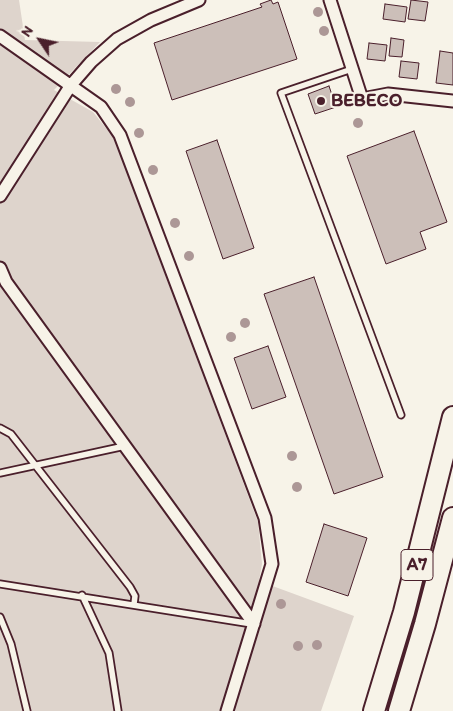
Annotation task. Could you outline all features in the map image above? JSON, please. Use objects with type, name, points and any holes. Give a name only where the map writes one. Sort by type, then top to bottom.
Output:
[{"type":"highway","name":"A7","points":[[374,711],[404,612],[453,417]]},
{"type":"highway","name":"A7","points":[[399,711],[453,518]]},
{"type":"street","points":[[0,196],[71,85],[91,62],[117,39],[151,20],[199,0]]},
{"type":"street","points":[[330,0],[362,99],[388,94],[453,101]]},
{"type":"street","points":[[0,36],[101,106],[120,135],[265,518],[272,564],[227,711]]},
{"type":"street","points":[[0,268],[3,285],[126,446],[254,624]]},
{"type":"lane","points":[[352,69],[281,93],[401,415]]},
{"type":"lane","points":[[0,428],[11,434],[130,587],[134,596],[134,604]]},
{"type":"lane","points":[[0,473],[126,446]]},
{"type":"lane","points":[[0,584],[82,595],[254,624]]},
{"type":"lane","points":[[82,595],[109,654],[118,711]]},
{"type":"lane","points":[[0,617],[11,644],[27,711]]},
{"type":"shaded area","points":[[0,0],[19,0],[25,40],[100,42],[54,90],[93,112],[114,138],[258,522],[262,564],[259,581],[354,616],[321,711],[0,711]]},
{"type":"building","points":[[271,0],[273,4],[278,2],[297,59],[172,100],[154,43],[262,7],[260,4]]},
{"type":"building","points":[[411,0],[428,2],[425,21],[408,19]]},
{"type":"building","points":[[385,4],[407,7],[405,22],[383,19]]},
{"type":"building","points":[[391,38],[404,40],[402,57],[389,56]]},
{"type":"building","points":[[369,43],[387,45],[385,61],[367,59]]},
{"type":"building","points":[[440,51],[453,53],[453,85],[436,83]]},
{"type":"building","points":[[401,61],[419,63],[417,79],[399,77]]},
{"type":"building","points":[[329,86],[336,107],[315,114],[308,94]]},
{"type":"building","points":[[414,131],[447,222],[420,232],[426,249],[386,264],[347,156]]},
{"type":"building","points":[[217,140],[254,248],[223,259],[186,151]]},
{"type":"building","points":[[314,277],[383,477],[334,494],[264,294]]},
{"type":"building","points":[[268,346],[286,397],[252,409],[234,358]]},
{"type":"building","points":[[324,524],[367,538],[348,596],[306,582]]},
{"type":"place","name":"BEBECO","points":[[321,101]]}]
